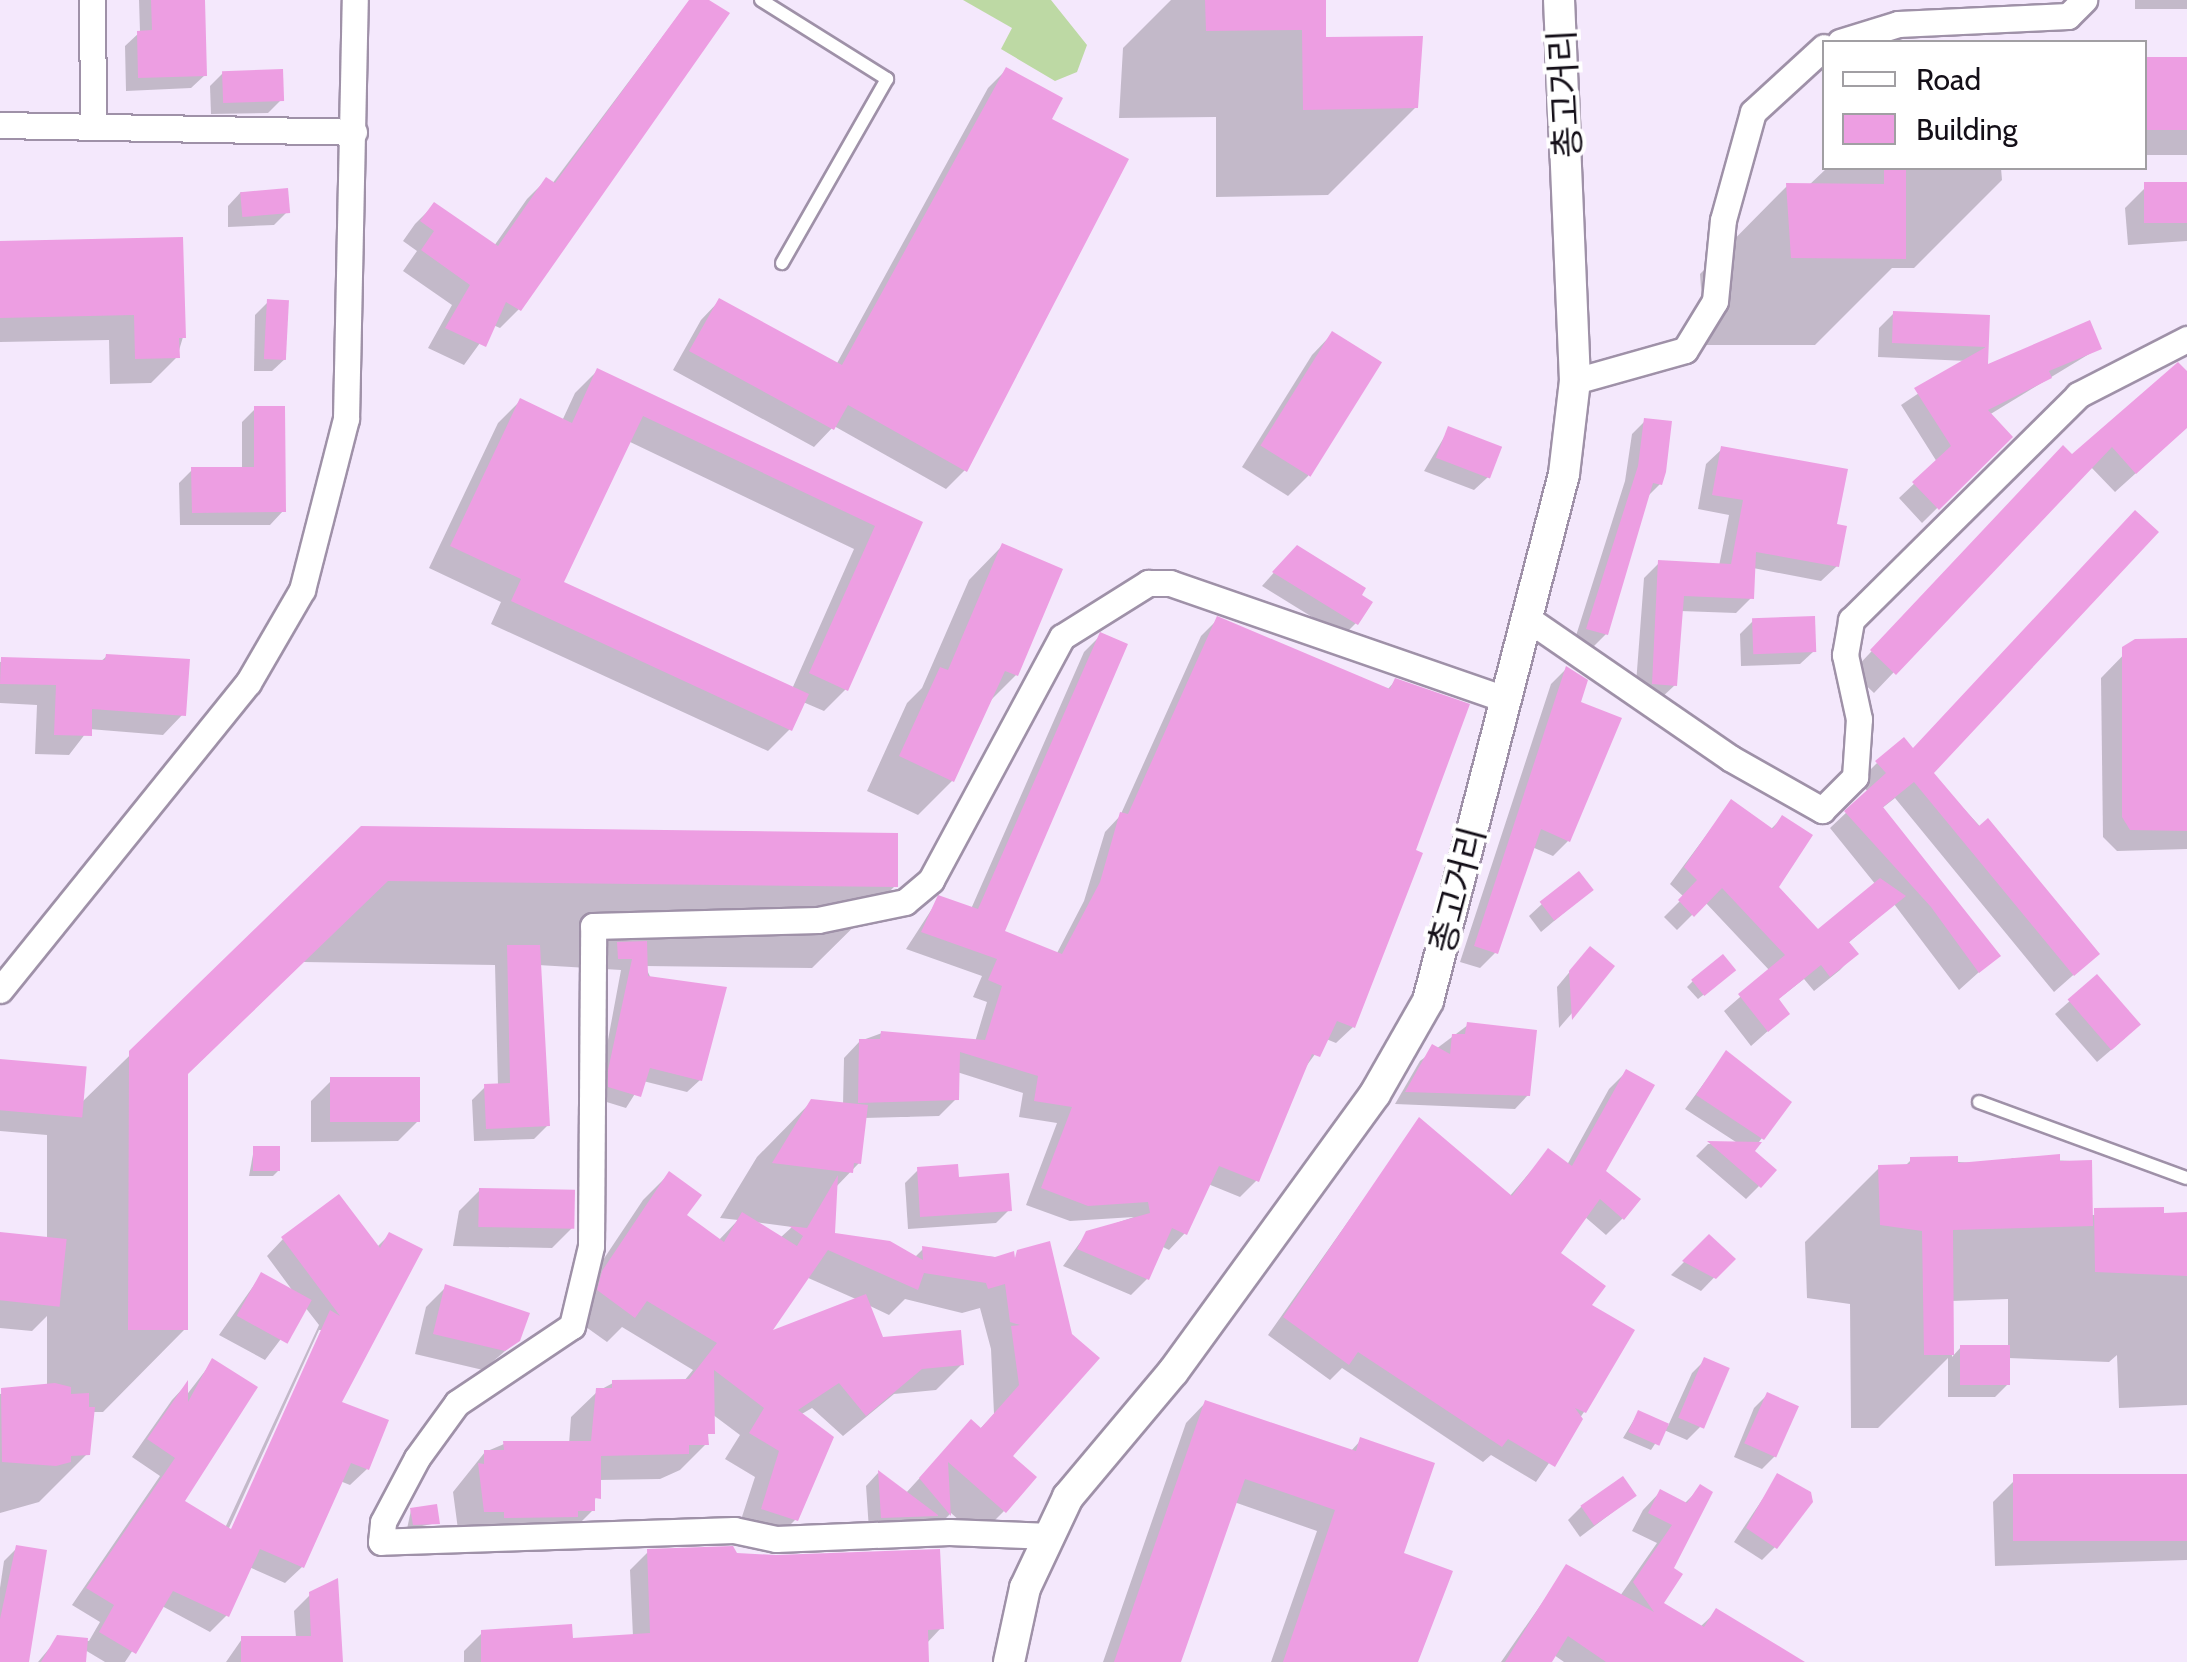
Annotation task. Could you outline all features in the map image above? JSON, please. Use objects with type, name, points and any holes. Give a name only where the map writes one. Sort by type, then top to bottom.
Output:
[{"type":"street","points":[[92,0],[93,125]]},
{"type":"street","points":[[0,990],[248,683],[302,590],[346,419],[354,0]]},
{"type":"street","name":"총고거리","points":[[1009,1662],[1026,1588],[1068,1497],[1173,1372],[1375,1094],[1428,1000],[1564,474],[1575,380],[1559,0]]},
{"type":"street","points":[[1846,40],[1898,24],[2068,16],[2084,0]]},
{"type":"street","points":[[1575,380],[1685,350],[1714,302],[1723,220],[1753,112],[1822,49]]},
{"type":"street","points":[[0,125],[354,132]]},
{"type":"street","points":[[1528,619],[1730,758],[1822,810],[1855,777],[1859,719],[1845,655],[1851,620],[2078,395],[2187,339]]},
{"type":"street","points":[[1050,1536],[949,1532],[776,1540],[734,1530],[381,1542],[383,1522],[417,1458],[456,1403],[572,1326],[591,1246],[593,926],[818,920],[905,902],[932,880],[1062,637],[1148,583],[1170,583],[1507,700]]},
{"type":"lane","points":[[760,0],[886,79],[782,263]]},
{"type":"lane","points":[[1979,1102],[2187,1178]]},
{"type":"green space","points":[[963,0],[1051,0],[1087,45],[1077,72],[1055,81],[1001,49],[1012,28]]},
{"type":"building","points":[[151,0],[205,0],[207,76],[138,78],[137,31],[152,30]]},
{"type":"building","points":[[689,0],[709,0],[730,13],[521,311],[506,302],[486,347],[445,328],[470,285],[421,250],[434,231],[420,221],[434,202],[498,246],[546,177],[555,183]]},
{"type":"building","points":[[1205,0],[1326,0],[1326,37],[1423,36],[1418,108],[1303,110],[1302,30],[1206,31]]},
{"type":"building","points":[[2147,57],[2187,57],[2187,130],[2147,130]]},
{"type":"building","points":[[1006,67],[1063,98],[1052,119],[1129,159],[967,472],[848,405],[834,430],[689,351],[719,298],[842,365]]},
{"type":"building","points":[[283,69],[284,101],[223,103],[222,71]]},
{"type":"building","points":[[1884,170],[1906,170],[1906,259],[1791,258],[1786,183],[1884,184]]},
{"type":"building","points":[[2144,182],[2187,182],[2187,223],[2144,223]]},
{"type":"building","points":[[288,188],[290,213],[242,217],[240,192]]},
{"type":"building","points":[[183,237],[186,338],[179,338],[180,358],[135,359],[134,315],[0,318],[0,241]]},
{"type":"building","points":[[267,299],[289,300],[286,360],[264,359]]},
{"type":"building","points":[[1893,311],[1990,315],[1988,364],[2090,320],[2102,349],[2049,371],[2052,378],[1988,410],[2013,437],[1939,510],[1912,482],[1951,446],[1914,388],[1986,347],[1892,343]]},
{"type":"building","points":[[1332,331],[1382,362],[1310,477],[1260,445]]},
{"type":"building","points":[[2178,362],[2187,371],[2187,428],[2136,474],[2112,447],[1896,675],[1870,650],[2063,445],[2072,454]]},
{"type":"building","points":[[597,368],[923,522],[848,691],[809,673],[875,526],[643,416],[564,582],[809,694],[792,731],[511,601],[521,579],[450,546],[520,398],[572,423]]},
{"type":"building","points":[[254,406],[285,406],[286,512],[192,513],[191,467],[254,467]]},
{"type":"building","points":[[1644,418],[1672,421],[1666,472],[1662,485],[1653,483],[1608,635],[1586,629],[1638,466]]},
{"type":"building","points":[[1448,426],[1502,447],[1490,479],[1436,458]]},
{"type":"building","points":[[1721,446],[1848,469],[1837,524],[1847,526],[1839,567],[1756,552],[1754,599],[1684,596],[1677,686],[1652,684],[1658,560],[1731,564],[1743,500],[1712,495]]},
{"type":"building","points":[[2135,510],[2159,532],[1934,773],[1979,826],[1988,818],[2100,954],[2074,976],[1914,782],[1883,807],[2001,956],[1979,973],[1931,907],[1844,811],[1886,773],[1875,761],[1904,737],[1913,748]]},
{"type":"building","points":[[1002,543],[1063,569],[1018,676],[1005,671],[954,782],[899,756],[940,667],[948,670]]},
{"type":"building","points":[[1297,545],[1366,588],[1362,595],[1373,602],[1358,625],[1272,572]]},
{"type":"building","points":[[1217,616],[1390,689],[1395,678],[1470,704],[1416,850],[1423,853],[1355,1028],[1337,1021],[1320,1057],[1312,1054],[1259,1182],[1219,1166],[1187,1235],[1172,1228],[1149,1280],[1077,1249],[1086,1231],[1150,1213],[1148,1202],[1088,1206],[1041,1188],[1072,1107],[1034,1101],[1038,1076],[960,1052],[959,1100],[858,1103],[859,1039],[880,1039],[881,1031],[985,1040],[1002,986],[988,980],[997,959],[921,932],[938,895],[978,909],[1100,632],[1128,644],[1005,931],[1062,954],[1100,882],[1120,812],[1128,814]]},
{"type":"building","points":[[1815,616],[1816,652],[1753,654],[1752,618]]},
{"type":"building","points":[[2187,638],[2187,831],[2130,830],[2122,817],[2122,647],[2135,639]]},
{"type":"building","points":[[106,654],[190,659],[186,716],[92,709],[92,736],[54,735],[56,685],[0,684],[1,657],[105,660]]},
{"type":"building","points":[[1566,666],[1588,680],[1581,702],[1622,718],[1570,842],[1541,829],[1498,954],[1474,946]]},
{"type":"building","points":[[1731,799],[1773,829],[1782,815],[1813,835],[1779,887],[1818,929],[1880,878],[1906,896],[1849,942],[1859,954],[1830,977],[1821,965],[1779,999],[1790,1014],[1768,1032],[1738,994],[1785,955],[1722,888],[1694,917],[1678,900],[1697,880],[1684,867]]},
{"type":"building","points":[[361,826],[898,833],[898,887],[388,881],[188,1074],[188,1330],[128,1330],[129,1051]]},
{"type":"building","points":[[1579,871],[1594,890],[1554,921],[1540,902]]},
{"type":"building","points":[[647,941],[648,976],[727,987],[702,1081],[650,1068],[641,1097],[608,1087],[608,1070],[632,959],[618,959],[617,942]]},
{"type":"building","points":[[507,945],[540,945],[550,1126],[486,1129],[484,1084],[510,1083]]},
{"type":"building","points":[[1590,946],[1615,966],[1572,1020],[1569,971]]},
{"type":"building","points":[[1723,954],[1736,970],[1704,996],[1691,980]]},
{"type":"building","points":[[2097,974],[2141,1025],[2112,1050],[2068,1000]]},
{"type":"building","points":[[1467,1022],[1537,1030],[1530,1096],[1405,1092],[1432,1044],[1450,1054],[1452,1034],[1465,1034]]},
{"type":"building","points":[[1726,1050],[1792,1102],[1764,1140],[1696,1095]]},
{"type":"building","points":[[0,1059],[87,1067],[82,1117],[0,1110]]},
{"type":"building","points":[[1626,1069],[1655,1085],[1606,1171],[1641,1199],[1624,1220],[1600,1199],[1561,1253],[1606,1286],[1592,1305],[1635,1330],[1586,1413],[1575,1408],[1583,1419],[1555,1467],[1508,1439],[1502,1447],[1358,1352],[1349,1365],[1283,1317],[1419,1117],[1512,1196],[1548,1148],[1572,1166]]},
{"type":"building","points":[[330,1077],[420,1077],[420,1122],[330,1122]]},
{"type":"building","points":[[811,1099],[868,1105],[861,1164],[854,1163],[853,1173],[772,1163]]},
{"type":"building","points":[[1707,1141],[1762,1142],[1755,1151],[1777,1170],[1761,1188]]},
{"type":"building","points":[[253,1146],[280,1146],[280,1171],[253,1171]]},
{"type":"building","points":[[2060,1154],[2060,1161],[2092,1160],[2093,1226],[1953,1230],[1954,1355],[1924,1355],[1922,1231],[1880,1225],[1878,1165],[1910,1164],[1910,1157],[1958,1156],[1958,1163]]},
{"type":"building","points":[[958,1164],[959,1177],[1009,1173],[1012,1211],[920,1217],[917,1167]]},
{"type":"building","points":[[669,1171],[702,1195],[687,1215],[724,1242],[742,1212],[797,1246],[803,1236],[789,1226],[807,1228],[838,1175],[835,1233],[890,1241],[923,1260],[922,1246],[995,1257],[1014,1251],[1015,1258],[1017,1250],[1050,1241],[1072,1334],[1100,1358],[1013,1456],[1037,1477],[1006,1513],[948,1462],[951,1516],[919,1478],[971,1419],[981,1428],[1019,1385],[1011,1326],[1020,1325],[1010,1322],[1005,1284],[988,1289],[986,1283],[924,1273],[918,1290],[828,1250],[773,1330],[866,1294],[883,1337],[961,1330],[964,1365],[922,1369],[866,1416],[839,1383],[798,1410],[834,1437],[798,1521],[761,1509],[779,1451],[749,1433],[764,1408],[714,1370],[715,1434],[708,1434],[709,1445],[689,1445],[689,1454],[601,1456],[601,1499],[595,1498],[595,1511],[578,1511],[578,1517],[504,1518],[504,1512],[484,1512],[478,1463],[484,1464],[484,1450],[504,1450],[503,1441],[591,1441],[596,1388],[612,1388],[612,1380],[689,1379],[717,1343],[647,1301],[635,1318],[597,1290],[602,1271]]},
{"type":"building","points":[[479,1188],[575,1190],[574,1229],[478,1227]]},
{"type":"building","points":[[339,1194],[380,1248],[389,1232],[423,1249],[342,1402],[389,1420],[369,1470],[351,1463],[304,1568],[260,1549],[229,1617],[173,1591],[136,1654],[99,1632],[114,1605],[86,1588],[175,1458],[147,1439],[188,1380],[188,1402],[212,1358],[258,1387],[185,1501],[231,1529],[330,1310],[340,1316],[281,1237]]},
{"type":"building","points":[[2164,1207],[2164,1213],[2187,1212],[2187,1276],[2095,1272],[2094,1208]]},
{"type":"building","points":[[0,1232],[67,1239],[60,1307],[0,1300]]},
{"type":"building","points":[[1709,1234],[1736,1259],[1716,1279],[1682,1261]]},
{"type":"building","points":[[261,1272],[312,1300],[287,1344],[237,1316]]},
{"type":"building","points":[[445,1284],[530,1313],[520,1341],[505,1351],[433,1334]]},
{"type":"building","points":[[1960,1345],[2010,1345],[2010,1385],[1960,1385]]},
{"type":"building","points":[[1704,1357],[1730,1368],[1704,1429],[1678,1418]]},
{"type":"building","points":[[55,1383],[71,1387],[71,1394],[89,1393],[89,1407],[95,1407],[90,1455],[71,1456],[71,1462],[56,1466],[2,1462],[1,1388]]},
{"type":"building","points":[[1767,1392],[1799,1406],[1776,1457],[1744,1443]]},
{"type":"building","points":[[1205,1400],[1356,1451],[1360,1437],[1435,1463],[1404,1553],[1453,1571],[1418,1662],[1283,1662],[1335,1510],[1245,1479],[1181,1662],[1114,1662]]},
{"type":"building","points":[[1638,1410],[1669,1424],[1659,1446],[1628,1432]]},
{"type":"building","points":[[878,1470],[938,1515],[938,1516],[881,1518]]},
{"type":"building","points":[[1777,1473],[1811,1492],[1813,1502],[1777,1549],[1746,1528]]},
{"type":"building","points":[[2013,1474],[2187,1474],[2187,1541],[2013,1541]]},
{"type":"building","points":[[1623,1476],[1637,1496],[1594,1525],[1580,1506]]},
{"type":"building","points":[[1700,1484],[1713,1492],[1674,1568],[1683,1574],[1664,1603],[1704,1627],[1716,1608],[1805,1662],[1606,1662],[1568,1636],[1552,1662],[1505,1662],[1566,1564],[1654,1612],[1633,1582],[1672,1525],[1648,1513],[1660,1489],[1687,1503]]},
{"type":"building","points":[[437,1504],[440,1524],[413,1525],[410,1508]]},
{"type":"building","points":[[16,1545],[47,1550],[29,1662],[0,1662],[0,1619]]},
{"type":"building","points":[[733,1546],[737,1553],[776,1555],[940,1549],[944,1629],[928,1630],[929,1662],[481,1662],[481,1630],[572,1624],[573,1638],[650,1633],[647,1549]]},
{"type":"building","points":[[338,1578],[343,1662],[241,1662],[241,1636],[311,1636],[309,1592]]},
{"type":"building","points":[[57,1635],[88,1638],[86,1662],[41,1662]]}]
